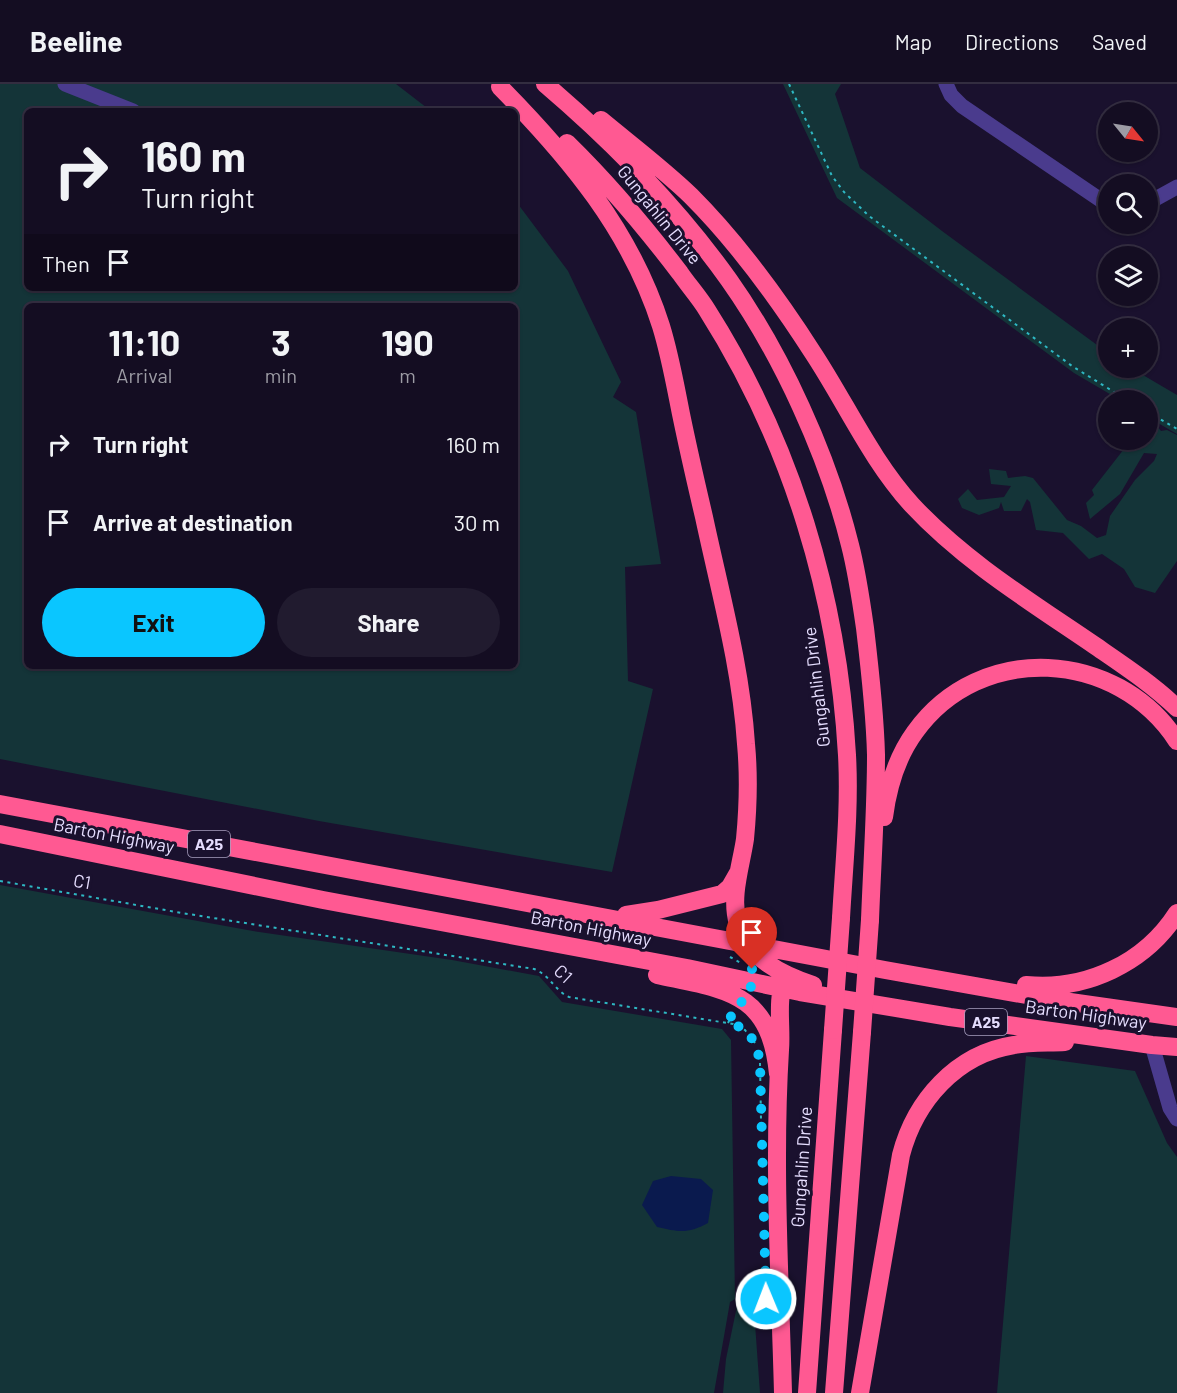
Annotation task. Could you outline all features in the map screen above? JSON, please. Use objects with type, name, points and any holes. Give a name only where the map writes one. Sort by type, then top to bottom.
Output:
[{"type":"highway","name":"Gungahlin Drive","points":[[545,84],[636,169],[676,213],[729,280],[761,330],[812,432],[850,545],[861,600],[876,756],[870,920],[834,1393]]},
{"type":"highway","points":[[551,84],[581,105],[664,172],[691,197],[740,251],[783,307],[815,355],[892,481],[930,524],[988,572],[1141,677],[1177,708]]},
{"type":"highway","name":"Gungahlin Drive","points":[[498,86],[568,144],[612,189],[656,242],[706,309],[755,397],[778,448],[796,494],[828,602],[837,654],[847,757],[847,816],[807,1393]]},
{"type":"highway","points":[[498,86],[541,129],[598,199],[631,252],[648,288],[662,328],[672,365],[740,684],[748,774],[746,819],[736,909],[739,926],[750,945],[784,982]]},
{"type":"highway","points":[[870,920],[886,798],[894,770],[915,731],[934,710],[957,693],[982,680],[1011,670],[1039,668],[1077,671],[1108,681],[1132,695],[1157,715],[1177,741]]},
{"type":"highway","name":"Barton Highway","points":[[0,804],[885,970],[1034,996],[1177,1017]]},
{"type":"highway","name":"Barton Highway","points":[[0,834],[323,900],[784,982],[859,1002],[950,1017],[1167,1045]]},
{"type":"highway","points":[[606,917],[649,912],[722,894],[733,885],[741,861]]},
{"type":"highway","points":[[323,900],[463,933],[723,989],[744,1000],[759,1014],[769,1029],[776,1050],[778,1074]]},
{"type":"highway","points":[[885,970],[930,969],[1033,986],[1075,983],[1114,970],[1138,955],[1158,937],[1177,913]]},
{"type":"highway","points":[[783,1393],[778,1220],[778,1074],[784,982],[793,966],[801,961],[817,957]]},
{"type":"highway","points":[[860,1393],[901,1155],[907,1134],[921,1106],[934,1089],[952,1072],[978,1056],[995,1049],[1027,1043],[1114,1039]]},
{"type":"street","points":[[65,84],[125,108]]},
{"type":"street","points":[[946,84],[951,95],[962,106],[1098,198]]},
{"type":"street","points":[[1158,197],[1177,187]]},
{"type":"street","points":[[1167,1045],[1170,1108],[1177,1119]]},
{"type":"path","points":[[789,84],[832,176],[853,201],[869,216],[1072,366],[1111,390]]},
{"type":"path","points":[[1158,418],[1177,429]]},
{"type":"path","name":"C1","points":[[0,881],[182,913],[529,968],[543,973],[561,993],[574,999],[728,1023],[748,1033],[757,1048]]},
{"type":"path","points":[[718,938],[719,950],[741,963]]},
{"type":"path","points":[[728,1023],[744,1000]]},
{"type":"path","points":[[759,1056],[761,1122]]},
{"type":"green space","points":[[0,84],[396,84],[427,108],[24,108],[24,291],[518,291],[518,204],[568,271],[621,382],[613,397],[636,412],[661,564],[625,567],[628,681],[653,689],[612,872],[319,821],[0,759]]},
{"type":"green space","points":[[783,84],[841,84],[835,94],[860,168],[1098,346],[1098,378],[1148,378],[1177,395],[1177,434],[1158,423],[1158,390],[1103,390],[1074,373],[837,198]]},
{"type":"green space","points":[[1158,427],[1161,431],[1167,430],[1177,435],[1177,561],[1155,593],[1135,587],[1124,569],[1102,554],[1089,559],[1063,533],[1036,530],[1030,502],[1027,499],[1021,511],[1004,511],[1001,502],[999,508],[979,515],[962,508],[958,499],[968,489],[977,500],[1004,497],[1011,486],[991,484],[989,469],[1006,471],[1008,478],[1025,476],[1033,478],[1067,520],[1081,526],[1097,538],[1106,535],[1110,516],[1135,480],[1154,461],[1157,454],[1144,453],[1120,494],[1090,519],[1086,503],[1094,495],[1092,490],[1123,450],[1158,450]]},
{"type":"green space","points":[[0,885],[253,931],[452,960],[539,976],[562,1002],[722,1029],[731,1040],[735,1299],[730,1302],[714,1393],[0,1393]]},
{"type":"green space","points":[[1026,1056],[1135,1071],[1167,1143],[1177,1157],[1177,1393],[997,1393]]},
{"type":"green space","points":[[742,1282],[752,1282],[760,1393],[723,1393],[726,1359]]},
{"type":"shaded area","points":[[671,1176],[701,1179],[713,1190],[708,1223],[683,1231],[657,1227],[642,1205],[653,1181]]},
{"type":"route","points":[[752,969],[751,992],[738,1006],[728,1023],[745,1030],[750,1035],[755,1042],[760,1063],[766,1299]]}]
